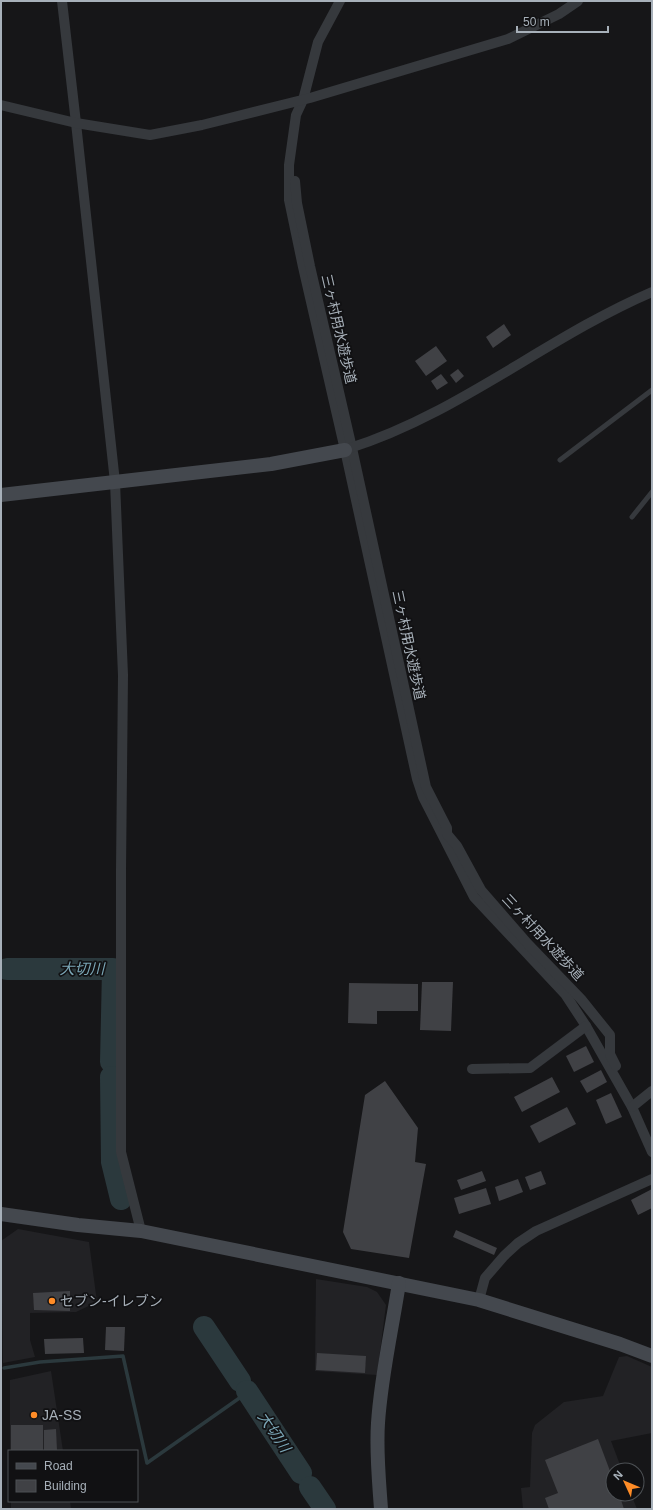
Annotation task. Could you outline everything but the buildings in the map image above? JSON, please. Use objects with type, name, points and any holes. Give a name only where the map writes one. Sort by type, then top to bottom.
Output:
[{"type":"street","points":[[62,1],[115,482],[124,675],[121,870],[121,1152],[141,1231]]},
{"type":"street","points":[[307,99],[318,42],[340,1]]},
{"type":"street","points":[[347,1],[323,44],[307,99],[296,115],[289,165],[289,200],[303,267],[348,449],[417,779],[422,797],[474,898],[565,994],[634,1106],[652,1152]]},
{"type":"street","points":[[1,105],[76,123],[150,135],[202,125],[307,99],[508,39],[559,14],[578,1]]},
{"type":"street","points":[[1,495],[271,464],[348,449],[395,432],[476,390],[609,312],[652,292]]},
{"type":"street","name":"三ヶ村用水遊歩道","points":[[348,449],[426,787],[447,828],[447,834],[457,846],[480,890],[528,944],[581,998],[610,1035],[610,1054],[634,1106]]},
{"type":"street","points":[[472,1069],[530,1068],[586,1026]]},
{"type":"street","points":[[634,1106],[652,1091]]},
{"type":"street","points":[[479,1300],[485,1278],[504,1256],[518,1243],[536,1231],[652,1179]]},
{"type":"street","points":[[1,1214],[78,1226],[141,1231],[479,1300],[620,1344],[652,1356]]},
{"type":"street","points":[[381,1509],[378,1462],[378,1422],[398,1283]]},
{"type":"lane","points":[[560,460],[652,390]]},
{"type":"lane","points":[[632,517],[652,492]]},
{"type":"shaded area","points":[[18,1229],[89,1242],[97,1302],[76,1312],[30,1313],[30,1340],[35,1357],[3,1363],[1,1241]]},
{"type":"shaded area","points":[[316,1279],[367,1287],[377,1292],[386,1305],[377,1375],[315,1371]]},
{"type":"shaded area","points":[[627,1356],[652,1367],[652,1433],[611,1441],[619,1462],[605,1462],[605,1502],[634,1502],[637,1509],[523,1509],[521,1488],[530,1487],[532,1433],[535,1425],[564,1402],[603,1396],[619,1357]]},
{"type":"shaded area","name":"JA-SS","points":[[51,1371],[63,1450],[10,1450],[10,1380]]},
{"type":"shaded area","points":[[11,1502],[70,1502],[71,1509],[11,1509]]},
{"type":"waterway","name":"大切川","points":[[7,969],[113,969],[111,1062]]},
{"type":"waterway","name":"大切川","points":[[111,1077],[112,1162],[121,1199]]},
{"type":"waterway","name":"大切川","points":[[204,1327],[240,1381]]},
{"type":"waterway","points":[[4,1368],[40,1362],[123,1356],[147,1463],[248,1392]]},
{"type":"waterway","name":"大切川","points":[[247,1391],[301,1473]]},
{"type":"waterway","name":"大切川","points":[[310,1487],[325,1509]]},
{"type":"place","name":"セブン-イレブン","points":[[52,1301]]},
{"type":"place","name":"JA-SS","points":[[34,1415]]}]
